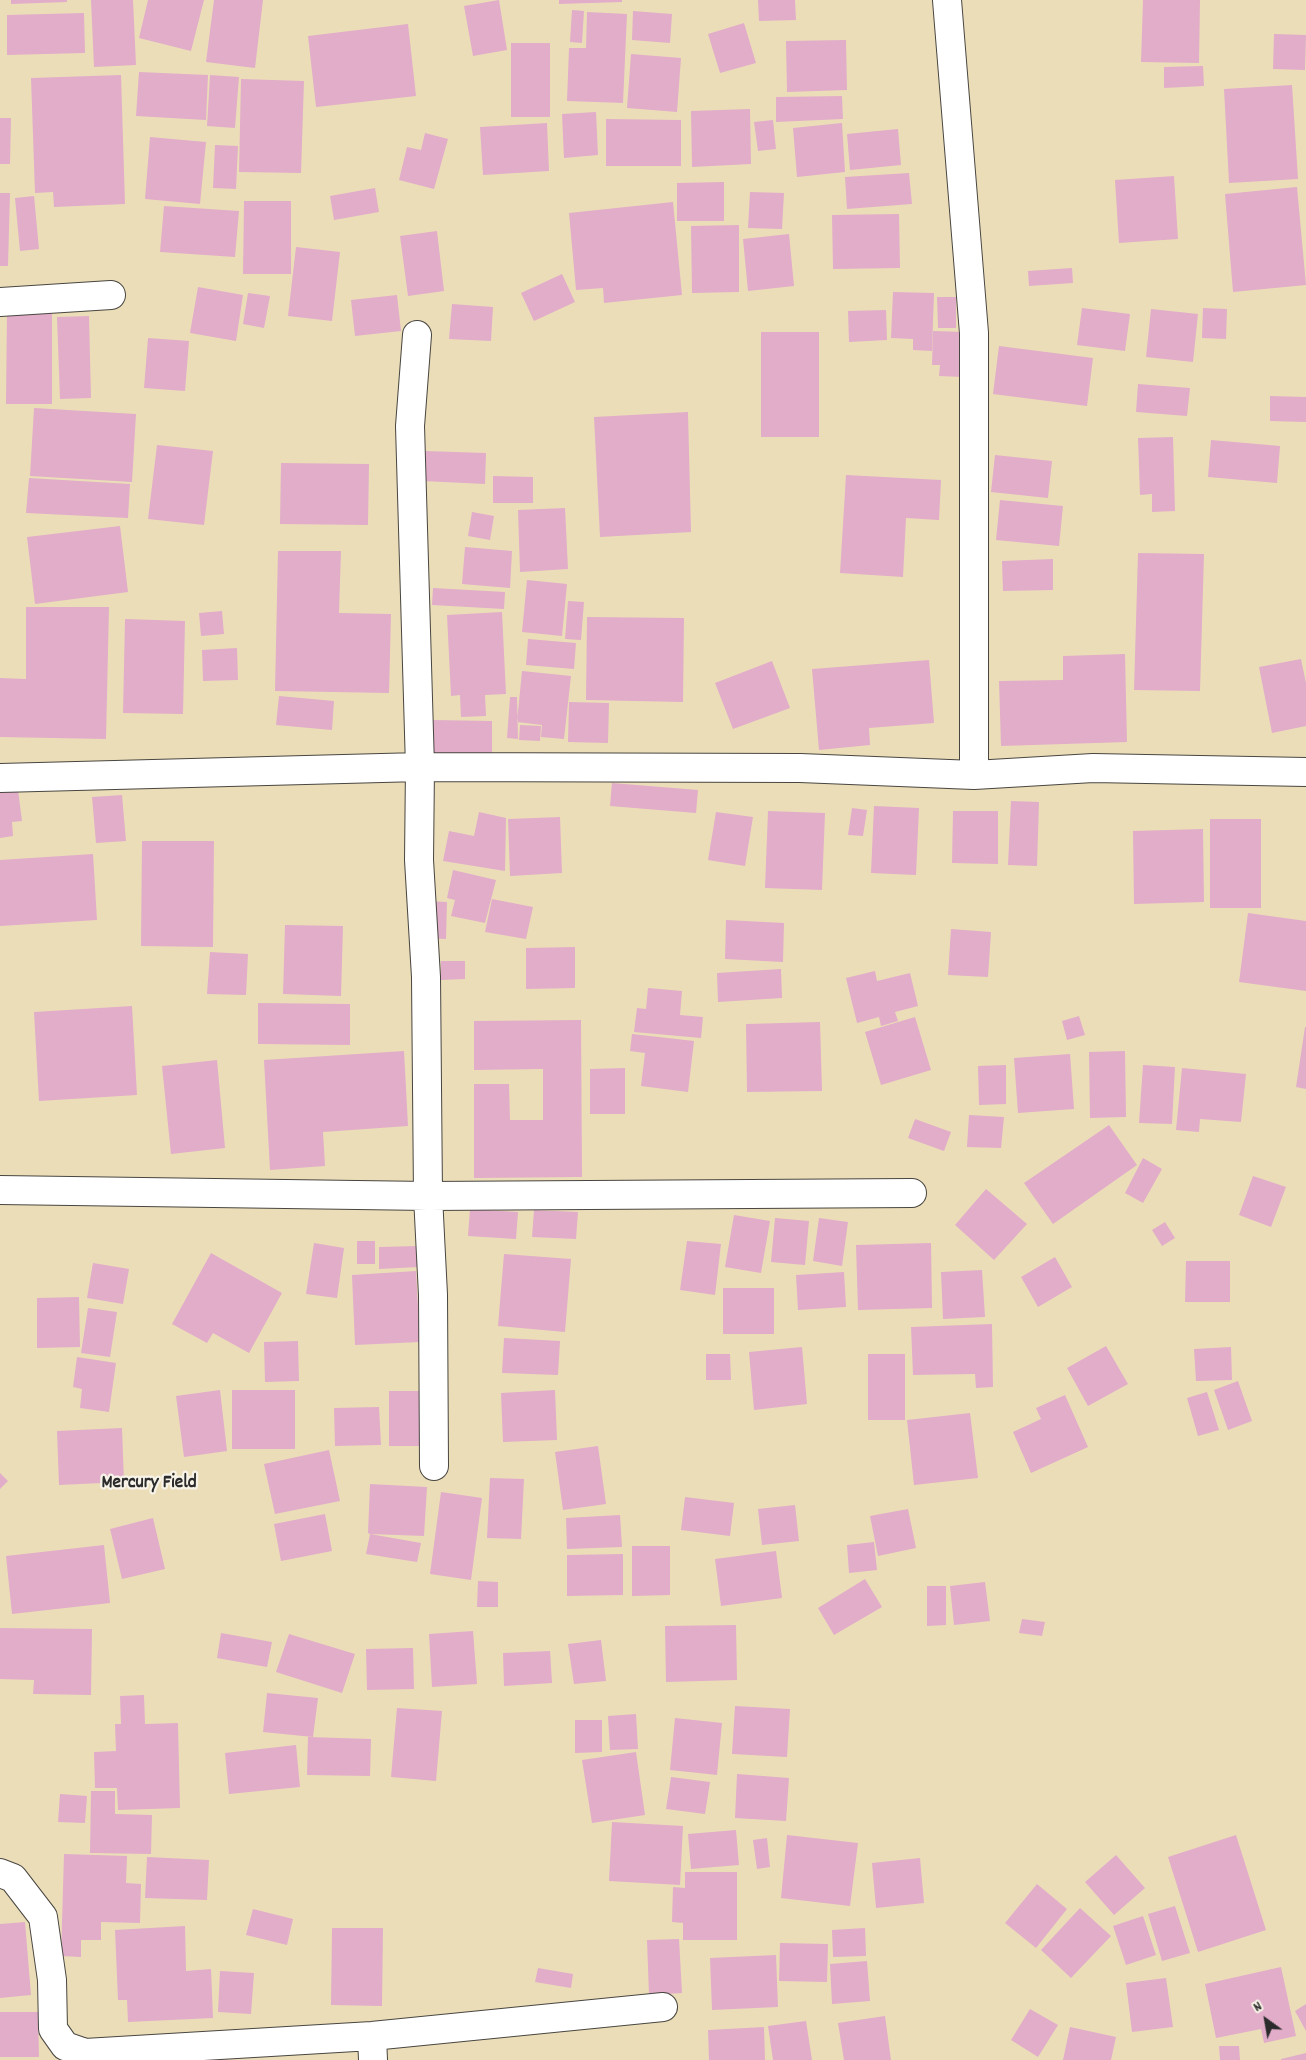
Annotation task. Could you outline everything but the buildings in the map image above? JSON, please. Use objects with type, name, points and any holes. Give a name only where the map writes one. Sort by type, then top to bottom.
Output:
[{"type":"street","points":[[947,0],[974,333],[974,775]]},
{"type":"street","points":[[0,302],[111,295]]},
{"type":"street","points":[[418,335],[410,426],[420,767],[419,860],[426,977],[428,1196],[433,1295],[434,1466]]},
{"type":"street","points":[[0,778],[420,767],[800,768],[974,775],[1093,768],[1306,772]]},
{"type":"street","points":[[0,1190],[428,1196],[912,1193]]},
{"type":"street","points":[[0,1873],[13,1878],[43,1916],[52,1980],[53,2029],[65,2046],[85,2053],[372,2048],[664,2007]]},
{"type":"district","name":"Mercury Field","points":[[149,1484]]}]
